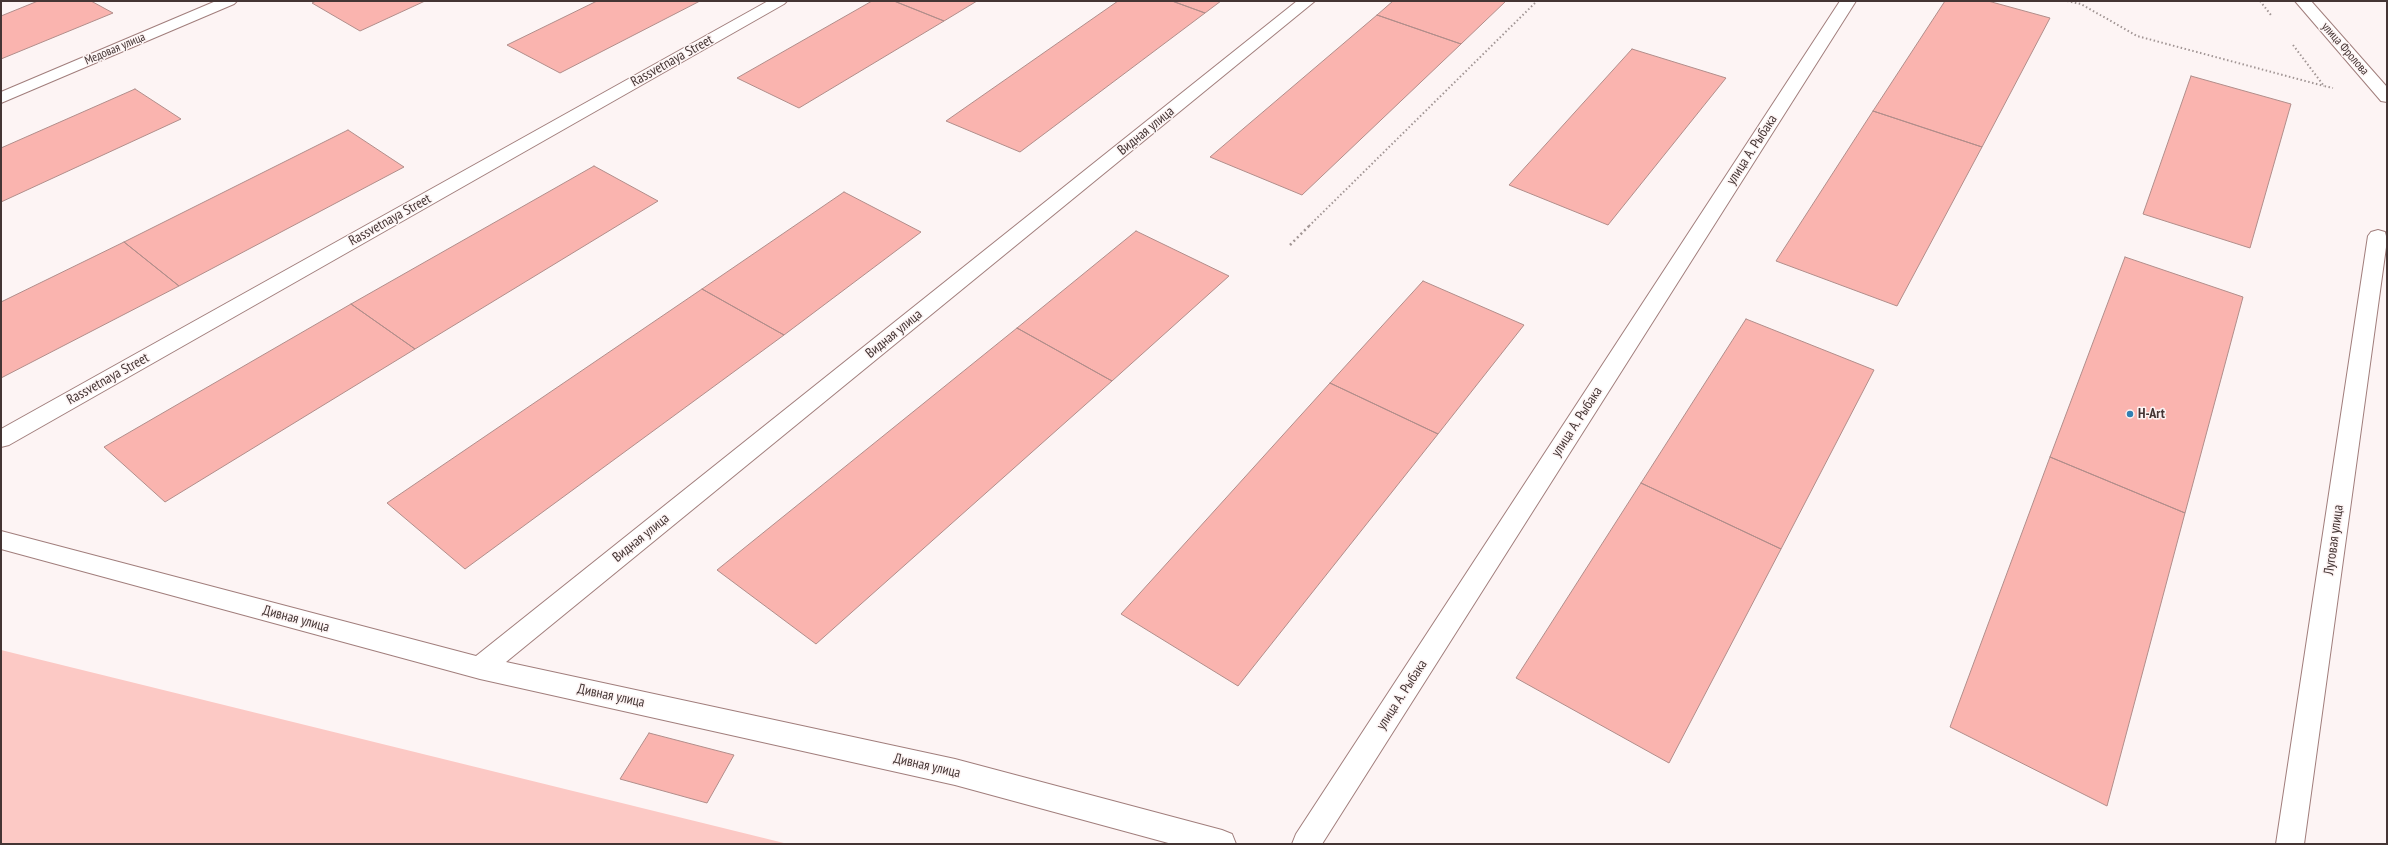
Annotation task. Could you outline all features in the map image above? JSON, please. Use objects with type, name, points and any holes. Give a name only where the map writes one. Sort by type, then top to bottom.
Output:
[{"type":"street","name":"Медовая улица","points":[[1,98],[229,1]]},
{"type":"street","name":"Rassvetnaya Street","points":[[1,439],[779,1]]},
{"type":"street","name":"Видная улица","points":[[480,668],[1307,1]]},
{"type":"street","name":"улица А. Рыбака","points":[[1306,844],[1848,1]]},
{"type":"street","name":"улица Фролова","points":[[2303,1],[2387,97]]},
{"type":"street","name":"Луговая улица","points":[[2290,844],[2378,236]]},
{"type":"street","name":"Дивная улица","points":[[1,540],[480,668],[955,772],[1222,844]]},
{"type":"path","points":[[1290,245],[1537,1]]},
{"type":"path","points":[[2067,1],[2081,4],[2138,36],[2324,86]]},
{"type":"shaded area","points":[[1,650],[788,844],[1,844]]},
{"type":"building","points":[[38,1],[91,1],[113,13],[1,59],[1,16]]},
{"type":"building","points":[[316,1],[425,1],[360,31],[312,3]]},
{"type":"building","points":[[597,1],[700,1],[560,73],[507,45]]},
{"type":"building","points":[[872,1],[894,1],[944,21],[799,108],[737,78]]},
{"type":"building","points":[[894,1],[977,1],[944,21]]},
{"type":"building","points":[[1118,1],[1172,1],[1205,13],[1020,152],[946,121]]},
{"type":"building","points":[[1172,1],[1221,1],[1205,13]]},
{"type":"building","points":[[1393,1],[1506,1],[1461,44],[1377,15]]},
{"type":"building","points":[[1945,1],[1988,1],[2050,18],[1982,147],[1873,111]]},
{"type":"building","points":[[1377,15],[1461,44],[1302,195],[1210,157]]},
{"type":"building","points":[[1632,49],[1726,78],[1608,225],[1509,185]]},
{"type":"building","points":[[2191,76],[2291,104],[2250,248],[2143,214]]},
{"type":"building","points":[[135,89],[181,119],[1,202],[1,148]]},
{"type":"building","points":[[1873,111],[1982,147],[1897,306],[1776,261]]},
{"type":"building","points":[[348,130],[404,167],[179,286],[124,242]]},
{"type":"building","points":[[594,166],[658,201],[415,349],[351,304]]},
{"type":"building","points":[[844,192],[921,232],[784,335],[702,289]]},
{"type":"building","points":[[1136,231],[1229,276],[1112,381],[1017,328]]},
{"type":"building","points":[[124,242],[179,286],[1,378],[1,302]]},
{"type":"building","points":[[2125,257],[2243,297],[2185,513],[2050,457]]},
{"type":"building","points":[[1423,281],[1524,325],[1438,434],[1330,383]]},
{"type":"building","points":[[702,289],[784,335],[465,569],[387,503]]},
{"type":"building","points":[[351,304],[415,349],[165,502],[104,447]]},
{"type":"building","points":[[1746,319],[1874,370],[1781,549],[1641,483]]},
{"type":"building","points":[[1017,328],[1112,381],[816,644],[717,570]]},
{"type":"building","points":[[1330,383],[1438,434],[1238,686],[1121,614]]},
{"type":"building","points":[[2050,457],[2185,513],[2107,806],[1950,727]]},
{"type":"building","points":[[1641,483],[1781,549],[1669,763],[1516,678]]},
{"type":"building","points":[[649,733],[734,755],[707,803],[620,779]]},
{"type":"place","name":"H-Art","points":[[2130,414]]}]
